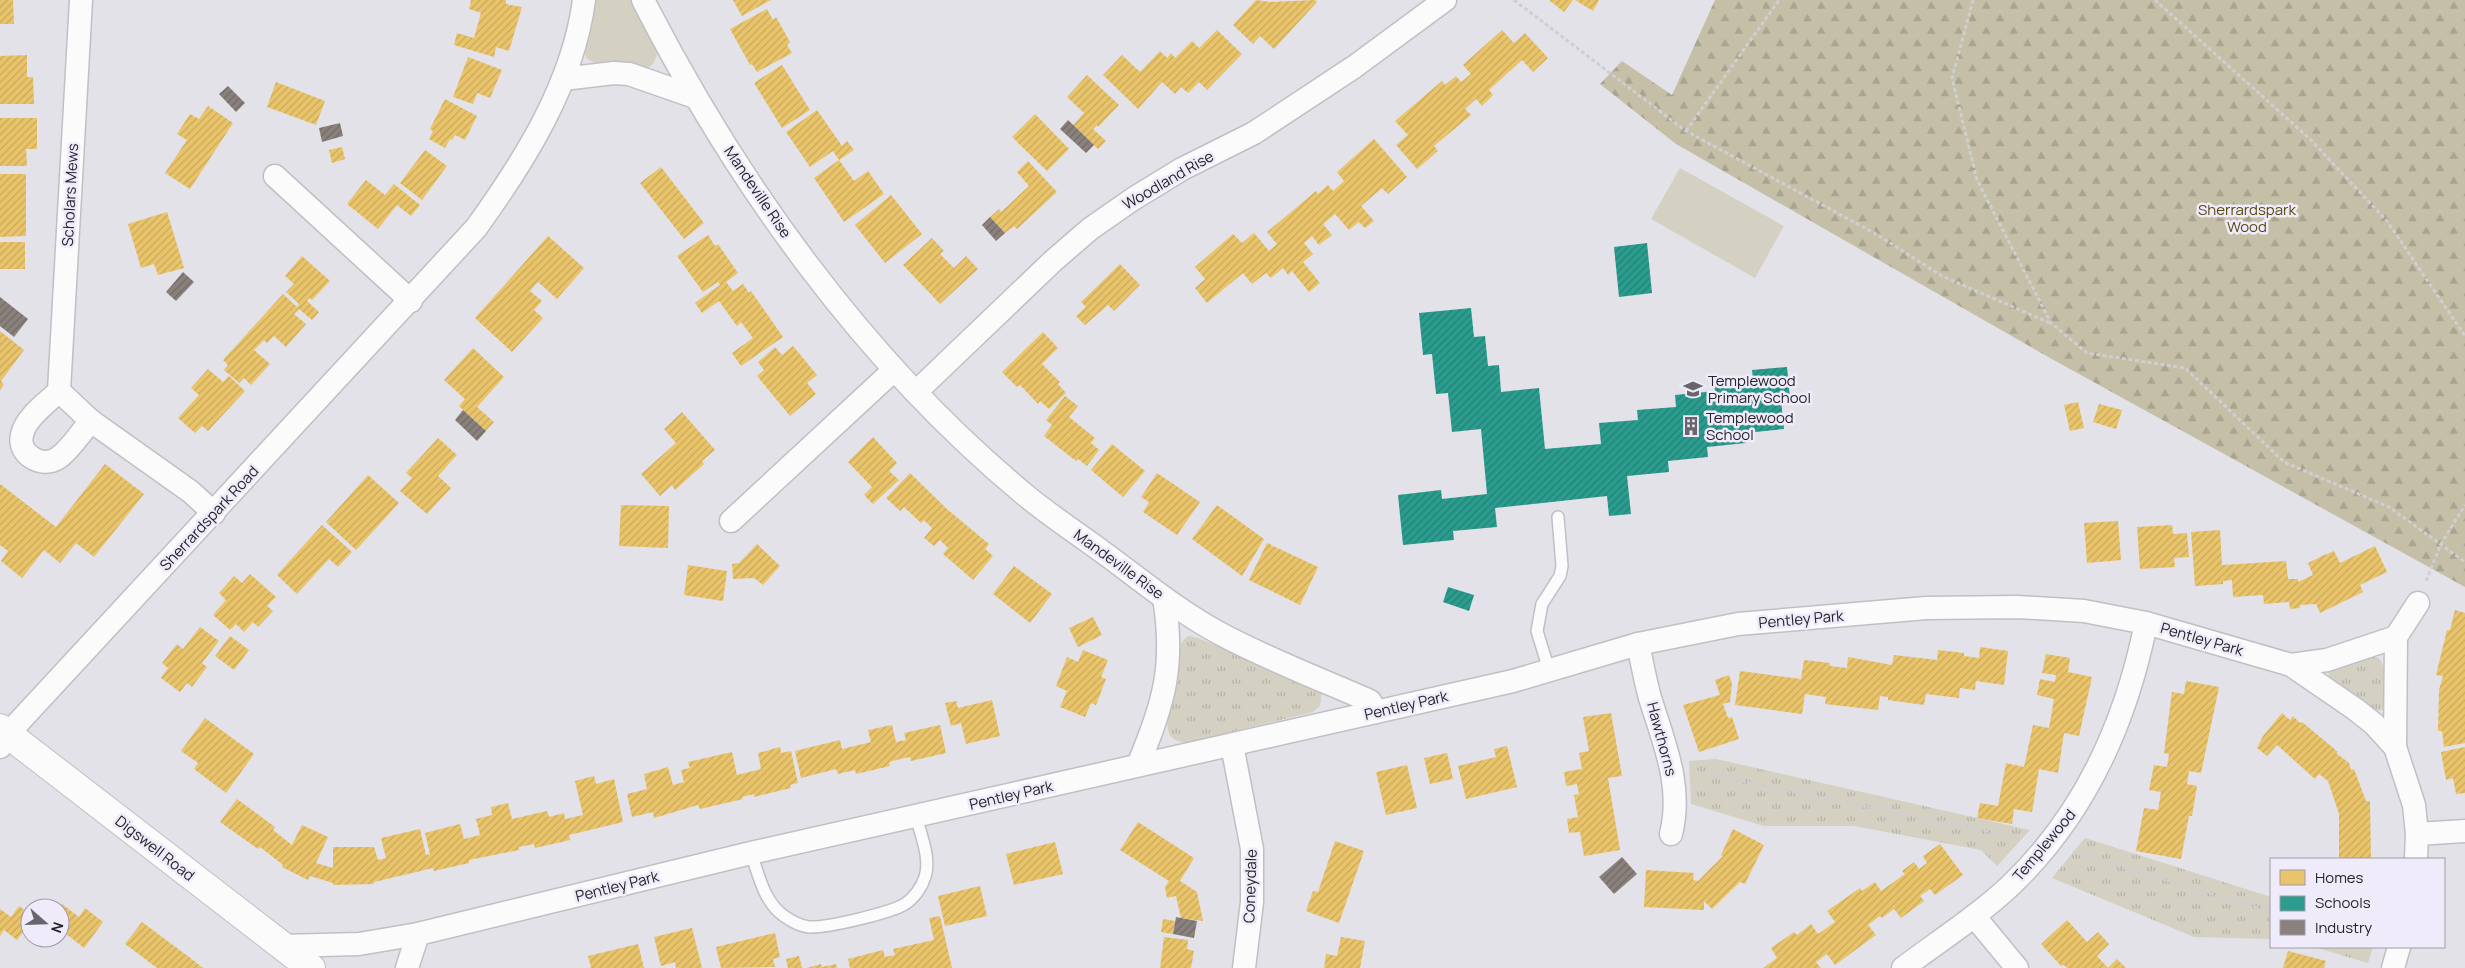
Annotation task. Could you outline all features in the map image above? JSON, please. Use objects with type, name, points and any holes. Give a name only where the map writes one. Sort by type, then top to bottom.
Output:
[{"type":"street","name":"Scholars Mews","points":[[59,391],[81,0]]},
{"type":"street","name":"Sherrardspark Road","points":[[2,736],[214,513],[411,301],[476,228],[510,182],[537,133],[563,79],[575,46],[584,0]]},
{"type":"street","name":"Mandeville Rise","points":[[643,0],[694,97],[778,223],[827,290],[894,370],[979,455],[1026,496],[1164,598],[1218,633],[1370,701],[1376,712]]},
{"type":"street","name":"Woodland Rise","points":[[916,392],[1053,260],[1090,229],[1133,199],[1182,169],[1262,127],[1354,67],[1445,0]]},
{"type":"street","points":[[563,79],[614,73],[629,74],[694,97]]},
{"type":"street","points":[[275,176],[411,301]]},
{"type":"street","points":[[731,521],[894,370]]},
{"type":"street","points":[[91,421],[58,458],[49,462],[37,462],[22,446],[21,435],[26,425],[59,391],[91,421],[191,492],[214,513]]},
{"type":"street","points":[[1138,765],[1166,688],[1169,626],[1164,598]]},
{"type":"street","points":[[2395,747],[2396,637],[2418,603]]},
{"type":"street","name":"Pentley Park","points":[[282,946],[359,944],[418,934],[752,853],[1513,681],[1638,644],[1738,624],[1926,608],[2018,607],[2084,611],[2146,624],[2291,665],[2355,709],[2374,724],[2395,747],[2414,805],[2417,834],[2416,858]]},
{"type":"street","name":"Templewood","points":[[1903,968],[1974,916],[2011,885],[2068,821],[2101,763],[2128,695],[2146,624]]},
{"type":"street","points":[[2291,665],[2327,660],[2396,637]]},
{"type":"street","name":"Hawthorns","points":[[1638,644],[1650,695],[1672,767],[1675,817],[1671,834]]},
{"type":"street","name":"Digswell Road","points":[[2,736],[311,968]]},
{"type":"street","name":"Coneydale","points":[[1232,744],[1252,849],[1252,902],[1244,968]]},
{"type":"street","points":[[2417,834],[2465,831]]},
{"type":"street","points":[[1974,916],[2017,968]]},
{"type":"street","points":[[407,968],[418,934]]},
{"type":"street","points":[[2392,968],[2399,948]]},
{"type":"lane","points":[[1549,670],[1537,631],[1542,604],[1560,576],[1562,566],[1558,516]]},
{"type":"lane","points":[[752,853],[765,893],[774,908],[796,923],[808,926],[825,926],[894,909],[906,903],[918,890],[926,877],[928,864],[916,817]]},
{"type":"path","points":[[1514,0],[1686,131],[1876,234],[1942,276],[2051,323],[2087,353],[2185,368],[2284,462],[2389,507],[2465,562]]},
{"type":"path","points":[[1686,131],[1778,0]]},
{"type":"path","points":[[1973,0],[1952,78],[1977,180],[2051,323]]},
{"type":"path","points":[[2155,0],[2310,139],[2387,220],[2465,336]]},
{"type":"path","points":[[2418,603],[2441,544],[2465,505]]},
{"type":"path","points":[[1672,767],[2048,844],[2270,912]]},
{"type":"green space","points":[[594,0],[634,0],[658,51],[651,66],[644,68],[616,67],[596,63],[586,57],[586,37]]},
{"type":"green space","name":"Sherrardspark Wood","points":[[1715,0],[2465,0],[2465,587],[2050,358],[1676,144],[1600,84],[1622,61],[1672,95]]},
{"type":"green space","points":[[1680,168],[1784,226],[1755,278],[1651,219]]},
{"type":"green space","points":[[1188,636],[1198,638],[1235,653],[1322,692],[1320,706],[1313,712],[1186,743],[1174,739],[1170,736],[1167,726],[1175,696],[1179,645]]},
{"type":"green space","points":[[2370,656],[2379,659],[2383,665],[2386,686],[2384,710],[2375,711],[2329,676],[2328,670]]},
{"type":"green space","points":[[1716,759],[2030,830],[1997,866],[1981,850],[1854,826],[1764,826],[1691,804],[1689,761]]},
{"type":"green space","points":[[2085,838],[2270,897],[2270,939],[2194,937],[2052,878]]},
{"type":"green space","points":[[2317,948],[2373,948],[2368,963]]},
{"type":"building: Homes","points":[[0,0],[13,0],[14,24],[0,24]]},
{"type":"building: Homes","points":[[471,0],[506,0],[506,4],[522,7],[509,51],[496,47],[494,57],[454,45],[457,33],[474,38],[481,13],[469,9]]},
{"type":"building: Homes","points":[[733,0],[771,0],[742,16]]},
{"type":"building: Homes","points":[[1256,0],[1270,2],[1315,0],[1317,2],[1274,49],[1260,36],[1253,44],[1233,25]]},
{"type":"building: Homes","points":[[1549,0],[1573,0],[1564,12]]},
{"type":"building: Homes","points":[[1575,0],[1599,0],[1593,11]]},
{"type":"building: Homes","points":[[767,9],[773,20],[776,17],[790,42],[787,45],[792,53],[757,72],[752,64],[750,65],[730,29]]},
{"type":"building: Homes","points":[[1217,30],[1242,54],[1207,90],[1199,82],[1188,93],[1181,87],[1175,94],[1162,82],[1138,109],[1103,75],[1122,55],[1140,72],[1160,51],[1167,58],[1171,53],[1175,58],[1192,41],[1199,48]]},
{"type":"building: Homes","points":[[1502,30],[1514,43],[1525,33],[1548,58],[1533,72],[1522,60],[1489,90],[1493,95],[1482,106],[1476,99],[1465,109],[1471,115],[1434,146],[1438,151],[1417,169],[1396,145],[1408,135],[1395,121],[1442,81],[1445,85],[1456,76],[1461,82],[1471,74],[1463,65]]},
{"type":"building: Homes","points":[[27,55],[27,77],[33,77],[34,104],[0,104],[0,56]]},
{"type":"building: Homes","points":[[468,57],[502,70],[490,98],[477,93],[473,104],[453,97]]},
{"type":"building: Homes","points":[[782,65],[810,110],[782,128],[754,83]]},
{"type":"building: Homes","points":[[1087,75],[1119,105],[1098,127],[1097,125],[1093,129],[1106,141],[1098,149],[1073,125],[1084,113],[1067,97]]},
{"type":"building: Homes","points":[[276,82],[325,101],[316,125],[267,107]]},
{"type":"building: Homes","points":[[445,99],[477,116],[465,140],[455,135],[452,140],[450,139],[445,148],[429,139],[433,131],[430,129]]},
{"type":"building: Homes","points":[[208,106],[233,123],[190,189],[165,173],[187,140],[177,134],[190,114],[199,119]]},
{"type":"building: Homes","points":[[817,110],[842,146],[847,141],[854,150],[839,160],[833,151],[810,167],[786,132]]},
{"type":"building: Homes","points":[[1035,114],[1069,149],[1047,171],[1012,137]]},
{"type":"building: Homes","points":[[0,118],[37,118],[37,149],[26,149],[27,166],[0,166]]},
{"type":"building: Homes","points":[[1374,139],[1407,177],[1388,194],[1382,188],[1361,206],[1374,221],[1365,228],[1359,222],[1349,230],[1335,214],[1323,224],[1332,235],[1319,245],[1312,236],[1304,243],[1313,254],[1303,262],[1320,283],[1309,292],[1292,271],[1288,275],[1283,268],[1271,278],[1266,273],[1252,284],[1243,273],[1207,303],[1195,288],[1205,279],[1195,267],[1233,234],[1242,243],[1254,233],[1269,251],[1277,244],[1267,232],[1316,191],[1318,194],[1328,185],[1333,191],[1344,181],[1337,172]]},
{"type":"building: Homes","points":[[342,147],[345,159],[332,163],[329,150]]},
{"type":"building: Homes","points":[[425,150],[447,166],[422,200],[400,183]]},
{"type":"building: Homes","points":[[839,160],[854,181],[868,171],[884,194],[844,222],[814,178]]},
{"type":"building: Homes","points":[[1028,161],[1057,192],[1017,229],[1014,226],[1005,233],[990,217],[999,209],[1001,212],[1029,186],[1017,172]]},
{"type":"building: Homes","points":[[661,167],[704,223],[684,239],[640,183]]},
{"type":"building: Homes","points":[[0,174],[26,174],[26,236],[0,237]]},
{"type":"building: Homes","points":[[366,180],[385,195],[394,184],[420,205],[411,216],[397,205],[378,229],[347,204]]},
{"type":"building: Homes","points":[[891,195],[922,234],[885,263],[855,225]]},
{"type":"building: Homes","points":[[167,212],[184,268],[158,275],[154,264],[141,268],[128,224]]},
{"type":"building: Homes","points":[[708,235],[715,246],[718,244],[738,273],[726,282],[733,291],[743,284],[749,293],[751,291],[783,337],[741,366],[732,353],[753,338],[741,322],[737,326],[719,301],[702,313],[695,303],[720,285],[718,282],[703,292],[677,256]]},
{"type":"building: Homes","points":[[548,236],[584,268],[557,299],[538,282],[530,291],[542,301],[534,310],[543,318],[512,352],[475,318]]},
{"type":"building: Homes","points":[[932,238],[944,251],[940,254],[954,268],[966,256],[978,269],[940,304],[903,265]]},
{"type":"building: Homes","points":[[0,242],[25,242],[25,269],[0,269]]},
{"type":"building: Homes","points":[[302,256],[330,281],[312,300],[309,298],[307,301],[319,312],[312,320],[299,309],[294,314],[306,324],[286,347],[274,336],[267,343],[264,340],[254,350],[270,364],[251,385],[244,378],[239,383],[224,370],[228,365],[223,360],[283,294],[297,307],[299,304],[286,292],[294,284],[285,276]]},
{"type":"building: Homes","points":[[1120,264],[1140,285],[1114,311],[1108,305],[1085,325],[1076,316],[1086,307],[1081,302]]},
{"type":"building: Homes","points":[[0,331],[24,350],[1,381],[4,384],[0,390]]},
{"type":"building: Homes","points":[[1043,332],[1058,348],[1042,364],[1060,382],[1058,384],[1066,393],[1049,409],[1040,401],[1038,404],[1020,385],[1017,387],[1002,372]]},
{"type":"building: Homes","points":[[793,346],[817,375],[807,383],[816,394],[790,416],[757,376],[764,370],[758,362],[775,347],[782,355]]},
{"type":"building: Homes","points":[[473,348],[504,377],[477,407],[494,422],[486,431],[459,406],[465,399],[444,380]]},
{"type":"building: Homes","points":[[208,369],[223,382],[229,376],[245,391],[208,431],[202,426],[195,433],[178,418],[199,395],[191,388]]},
{"type":"building: Homes","points":[[1065,396],[1078,406],[1069,417],[1095,438],[1091,443],[1099,450],[1087,466],[1078,459],[1076,461],[1044,436],[1052,425],[1046,420]]},
{"type":"building: Homes","points":[[2078,402],[2084,428],[2070,431],[2064,405]]},
{"type":"building: Homes","points":[[2099,404],[2122,410],[2116,429],[2093,422]]},
{"type":"building: Homes","points":[[682,412],[715,450],[702,461],[704,464],[675,490],[672,485],[660,496],[641,474],[676,443],[664,429]]},
{"type":"building: Homes","points":[[873,437],[897,463],[889,471],[899,480],[873,504],[864,495],[872,487],[848,462]]},
{"type":"building: Homes","points":[[438,438],[457,455],[438,476],[451,488],[427,514],[400,491],[412,478],[406,473]]},
{"type":"building: Homes","points":[[1112,444],[1145,471],[1123,497],[1091,470]]},
{"type":"building: Homes","points":[[105,464],[144,494],[94,557],[76,543],[60,563],[44,550],[22,578],[1,561],[8,551],[0,545],[0,484],[56,527]]},
{"type":"building: Homes","points":[[910,473],[948,510],[989,544],[985,549],[993,556],[973,580],[943,554],[948,548],[940,540],[934,546],[924,538],[932,528],[924,520],[921,523],[904,507],[900,511],[886,498]]},
{"type":"building: Homes","points":[[1157,473],[1200,502],[1177,535],[1143,512],[1149,502],[1141,497]]},
{"type":"building: Homes","points":[[368,475],[399,503],[356,550],[326,522]]},
{"type":"building: Homes","points":[[621,505],[669,506],[668,548],[619,546]]},
{"type":"building: Homes","points":[[1217,505],[1264,539],[1242,576],[1192,539]]},
{"type":"building: Homes","points":[[2118,521],[2121,560],[2087,563],[2084,523]]},
{"type":"building: Homes","points":[[322,525],[352,552],[338,567],[329,559],[297,594],[277,575]]},
{"type":"building: Homes","points":[[2172,525],[2173,534],[2187,533],[2189,557],[2174,558],[2175,567],[2140,569],[2137,527]]},
{"type":"building: Homes","points":[[2220,530],[2222,565],[2286,561],[2288,579],[2298,579],[2298,582],[2313,575],[2308,563],[2322,556],[2334,551],[2340,563],[2375,546],[2387,572],[2360,585],[2363,592],[2320,613],[2316,604],[2300,605],[2300,608],[2290,609],[2289,602],[2264,604],[2263,595],[2233,597],[2232,580],[2223,581],[2223,584],[2195,586],[2191,532]]},
{"type":"building: Homes","points":[[1267,543],[1318,567],[1300,605],[1249,580]]},
{"type":"building: Homes","points":[[757,544],[780,566],[763,585],[754,578],[733,579],[732,564],[739,563]]},
{"type":"building: Homes","points":[[688,565],[727,571],[723,601],[684,595]]},
{"type":"building: Homes","points":[[1014,566],[1052,594],[1030,623],[993,594]]},
{"type":"building: Homes","points":[[250,574],[276,597],[267,606],[273,611],[258,627],[253,622],[244,632],[236,624],[230,630],[213,615],[226,600],[219,593],[234,576],[242,583]]},
{"type":"building: Homes","points":[[2455,610],[2465,613],[2465,743],[2444,747],[2442,731],[2438,731],[2439,690],[2443,676],[2436,675],[2447,630],[2450,630]]},
{"type":"building: Homes","points":[[1093,617],[1102,635],[1078,647],[1069,628]]},
{"type":"building: Homes","points":[[200,627],[219,641],[202,663],[207,667],[192,687],[187,683],[180,692],[161,678],[168,668],[162,663],[177,644],[183,649]]},
{"type":"building: Homes","points":[[230,636],[249,650],[234,670],[215,656]]},
{"type":"building: Homes","points":[[1980,647],[2008,651],[2004,685],[1976,681],[1975,690],[1960,688],[1959,698],[1926,694],[1924,705],[1888,700],[1888,697],[1880,696],[1878,710],[1825,704],[1826,697],[1805,694],[1802,714],[1735,705],[1740,671],[1801,679],[1804,660],[1830,663],[1830,666],[1847,668],[1848,657],[1892,665],[1894,655],[1937,660],[1938,650],[1964,653],[1964,656],[1979,658]]},
{"type":"building: Homes","points":[[1083,650],[1108,660],[1101,677],[1106,679],[1096,705],[1091,703],[1085,717],[1060,707],[1067,691],[1056,686],[1067,657],[1078,662]]},
{"type":"building: Homes","points":[[2046,654],[2070,658],[2068,672],[2092,677],[2079,736],[2064,733],[2058,773],[2039,769],[2032,812],[2014,809],[2012,824],[1977,818],[1980,803],[1998,806],[2006,763],[2024,767],[2033,725],[2049,728],[2054,699],[2037,695],[2040,679],[2055,682],[2056,675],[2042,673]]},
{"type":"building: Homes","points":[[1729,675],[1732,684],[1730,702],[1723,704],[1728,718],[1732,717],[1739,739],[1699,752],[1683,705],[1720,695],[1715,680]]},
{"type":"building: Homes","points":[[2186,681],[2219,687],[2201,773],[2189,771],[2187,784],[2197,786],[2192,816],[2189,816],[2181,859],[2136,851],[2144,808],[2158,810],[2161,792],[2149,790],[2154,765],[2167,767],[2169,754],[2164,753],[2172,692],[2184,694]]},
{"type":"building: Homes","points":[[992,700],[1000,736],[966,744],[961,723],[951,726],[945,703],[956,701],[958,708]]},
{"type":"building: Homes","points":[[1611,713],[1622,776],[1608,778],[1620,850],[1584,856],[1580,832],[1569,833],[1567,819],[1578,817],[1574,795],[1579,794],[1577,784],[1566,786],[1564,772],[1582,769],[1579,753],[1589,751],[1583,717]]},
{"type":"building: Homes","points":[[2282,713],[2290,720],[2293,716],[2349,763],[2351,770],[2354,769],[2366,801],[2370,801],[2371,858],[2339,858],[2339,814],[2328,781],[2319,774],[2315,779],[2277,745],[2267,756],[2257,748],[2263,736]]},
{"type":"building: Homes","points":[[205,718],[254,754],[226,793],[194,769],[198,763],[181,751]]},
{"type":"building: Homes","points":[[892,725],[896,742],[906,740],[904,733],[940,725],[946,753],[911,761],[910,757],[900,759],[889,762],[890,766],[856,774],[855,770],[838,774],[836,769],[801,778],[795,751],[840,740],[842,749],[871,742],[868,730]]},
{"type":"building: Homes","points":[[1507,746],[1517,787],[1466,799],[1458,766],[1496,757],[1494,749]]},
{"type":"building: Homes","points":[[780,747],[781,753],[791,751],[798,783],[790,785],[791,788],[754,797],[754,794],[742,797],[743,799],[700,809],[698,805],[654,818],[653,812],[632,817],[627,794],[647,789],[644,774],[668,767],[673,785],[684,782],[681,770],[690,768],[688,762],[732,752],[737,775],[761,769],[758,753]]},
{"type":"building: Homes","points":[[2465,747],[2465,793],[2456,794],[2453,778],[2446,780],[2441,752]]},
{"type":"building: Homes","points":[[1447,753],[1453,779],[1430,784],[1424,758]]},
{"type":"building: Homes","points":[[1407,765],[1417,808],[1386,815],[1376,772]]},
{"type":"building: Homes","points":[[594,776],[596,784],[614,779],[623,822],[569,835],[570,840],[535,848],[534,844],[519,847],[519,850],[469,860],[469,863],[434,871],[433,868],[374,882],[374,884],[333,885],[333,883],[310,876],[308,880],[282,867],[283,865],[260,847],[258,849],[220,822],[237,799],[275,827],[273,830],[292,845],[302,825],[328,837],[316,863],[333,868],[333,847],[374,847],[378,860],[386,858],[381,838],[420,829],[426,855],[430,854],[425,833],[460,824],[464,839],[480,835],[476,819],[492,815],[491,807],[508,803],[512,819],[547,811],[549,817],[564,813],[565,819],[583,815],[575,781]]},
{"type":"building: Homes","points":[[1138,822],[1194,858],[1180,881],[1197,892],[1203,921],[1181,918],[1176,896],[1167,898],[1165,887],[1169,881],[1120,850]]},
{"type":"building: Homes","points":[[1733,829],[1764,845],[1745,884],[1740,882],[1712,909],[1704,901],[1704,910],[1644,907],[1646,870],[1694,873],[1693,880],[1698,881],[1723,856],[1721,855]]},
{"type":"building: Homes","points":[[1335,841],[1364,851],[1339,923],[1306,911],[1313,891],[1318,892]]},
{"type":"building: Homes","points":[[1055,842],[1063,874],[1014,885],[1006,854]]},
{"type":"building: Homes","points":[[1940,844],[1963,875],[1935,895],[1930,889],[1920,896],[1924,901],[1901,918],[1894,909],[1882,918],[1880,916],[1868,925],[1876,935],[1835,965],[1827,954],[1816,962],[1821,968],[1763,968],[1777,958],[1771,948],[1794,932],[1797,935],[1811,924],[1818,934],[1835,922],[1827,911],[1860,888],[1862,891],[1875,882],[1881,891],[1905,874],[1902,871],[1914,862],[1919,869],[1927,863],[1923,856]]},
{"type":"building: Homes","points":[[980,886],[987,916],[945,926],[938,896]]},
{"type":"building: Homes","points":[[20,907],[20,936],[17,940],[4,930],[0,936],[0,909],[11,917]]},
{"type":"building: Homes","points":[[85,908],[103,922],[84,948],[70,937],[70,910],[79,917]]},
{"type":"building: Homes","points":[[940,916],[952,968],[850,968],[848,959],[883,950],[885,957],[895,955],[893,949],[934,940],[929,918]]},
{"type":"building: Homes","points":[[1163,919],[1175,921],[1173,934],[1161,932]]},
{"type":"building: Homes","points":[[2067,920],[2087,942],[2098,932],[2109,944],[2097,956],[2108,968],[2067,968],[2064,965],[2061,966],[2041,944]]},
{"type":"building: Homes","points":[[142,922],[203,968],[157,968],[125,944]]},
{"type":"building: Homes","points":[[692,928],[702,968],[676,968],[675,962],[661,966],[654,937]]},
{"type":"building: Homes","points":[[775,933],[780,957],[773,959],[775,967],[721,968],[716,947]]},
{"type":"building: Homes","points":[[1164,937],[1188,940],[1187,949],[1194,951],[1191,968],[1160,968]]},
{"type":"building: Homes","points":[[1341,937],[1365,941],[1360,968],[1324,968],[1326,954],[1337,956]]},
{"type":"building: Homes","points":[[638,944],[644,968],[591,968],[588,956]]},
{"type":"building: Homes","points":[[2288,951],[2326,961],[2324,968],[2283,968]]},
{"type":"building: Homes","points":[[799,956],[802,968],[788,968],[786,959]]},
{"type":"building: Homes","points":[[2117,959],[2126,968],[2108,968]]},
{"type":"building: Homes","points":[[821,964],[822,967],[836,964],[837,968],[807,968]]},
{"type":"building: Schools","points":[[1647,243],[1652,293],[1619,297],[1614,247]]},
{"type":"building: Schools","name":"Templewood School","points":[[1471,308],[1474,337],[1485,336],[1488,366],[1499,365],[1501,392],[1539,388],[1545,449],[1601,444],[1599,423],[1638,420],[1637,410],[1676,407],[1675,395],[1715,391],[1714,383],[1753,380],[1752,370],[1787,367],[1790,399],[1781,400],[1784,429],[1745,433],[1746,443],[1707,447],[1708,457],[1668,461],[1669,472],[1627,476],[1631,514],[1609,516],[1607,496],[1495,508],[1497,527],[1453,531],[1454,540],[1403,545],[1398,495],[1441,490],[1442,499],[1487,494],[1481,429],[1452,432],[1448,393],[1436,394],[1432,354],[1423,355],[1419,313]]},
{"type":"building: Schools","points":[[1448,587],[1474,595],[1469,611],[1443,602]]},
{"type":"building: Industry","points":[[228,86],[245,103],[236,112],[219,94]]},
{"type":"building: Industry","points":[[1068,120],[1094,145],[1086,153],[1060,129]]},
{"type":"building: Industry","points":[[340,123],[343,136],[322,142],[319,128]]},
{"type":"building: Industry","points":[[990,217],[1005,233],[996,241],[982,225]]},
{"type":"building: Industry","points":[[183,272],[194,282],[176,301],[166,292]]},
{"type":"building: Industry","points":[[0,297],[28,319],[14,337],[0,326]]},
{"type":"building: Industry","points":[[463,410],[486,431],[477,441],[455,420]]},
{"type":"building: Industry","points":[[1622,857],[1637,874],[1614,894],[1599,877]]},
{"type":"building: Industry","points":[[1176,917],[1197,921],[1194,938],[1173,934]]},
{"type":"place","name":"Templewood Primary School","points":[[1693,389]]},
{"type":"place","name":"Templewood School","points":[[1691,426]]}]
